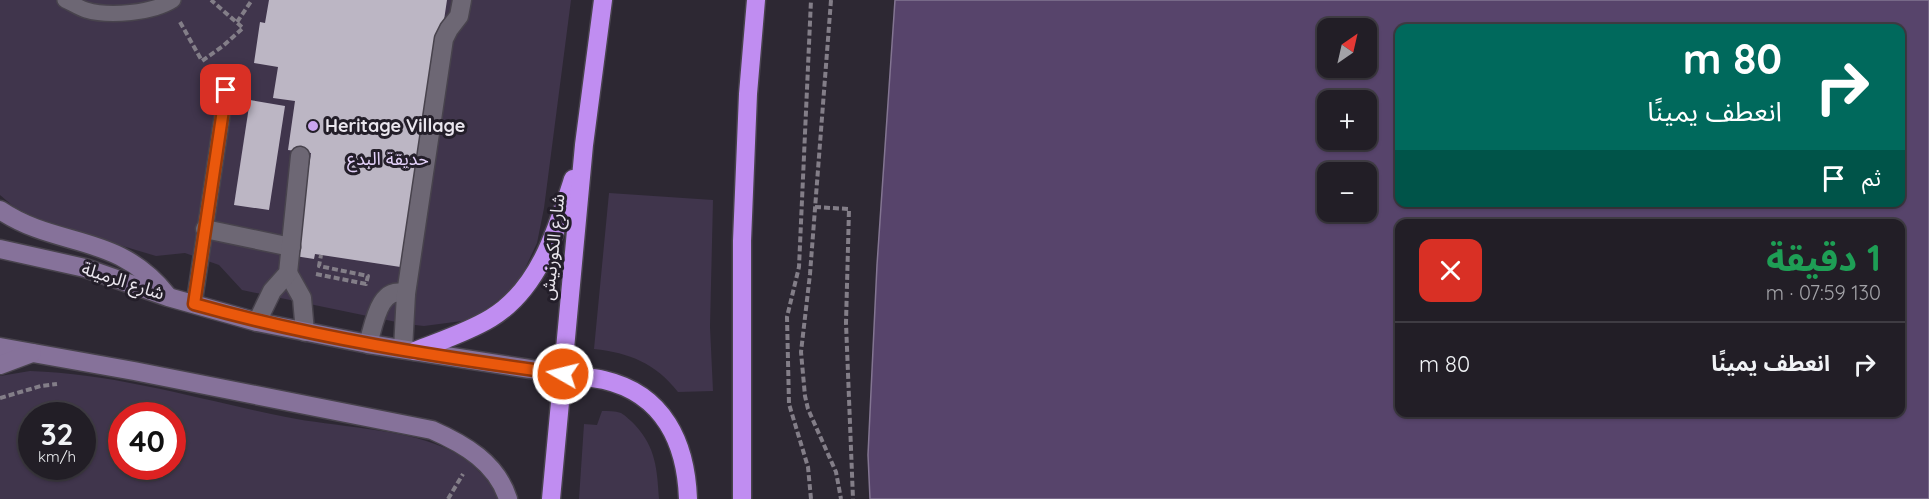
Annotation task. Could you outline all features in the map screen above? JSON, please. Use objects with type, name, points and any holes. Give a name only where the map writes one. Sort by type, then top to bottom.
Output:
[{"type":"highway","name":"شارع الكورنيش","points":[[551,499],[584,145],[603,0]]},
{"type":"highway","points":[[742,499],[742,241],[748,94],[756,0]]},
{"type":"highway","points":[[409,350],[489,320],[514,300],[536,271],[556,232],[584,145]]},
{"type":"highway","points":[[563,374],[605,380],[624,387],[657,410],[669,425],[685,462],[688,499]]},
{"type":"street","points":[[409,350],[406,294],[444,39],[459,16],[462,0]]},
{"type":"street","points":[[257,322],[272,291],[289,271],[300,156]]},
{"type":"street","points":[[0,210],[36,227],[120,255],[154,279],[168,297]]},
{"type":"street","points":[[205,229],[291,248]]},
{"type":"street","name":"شارع الرميلة","points":[[0,249],[85,268],[168,297],[257,322],[368,344],[563,374]]},
{"type":"street","points":[[289,271],[302,298],[304,332]]},
{"type":"street","points":[[368,344],[384,298],[392,292],[398,291],[406,294]]},
{"type":"street","points":[[0,348],[34,352],[432,430],[457,441],[479,456],[493,471],[508,499]]},
{"type":"street","points":[[0,365],[34,352]]},
{"type":"lane","points":[[65,0],[87,10],[117,14],[148,9],[171,1]]},
{"type":"lane","points":[[194,304],[226,90]]},
{"type":"path","points":[[171,1],[202,61],[243,28],[211,0]]},
{"type":"path","points":[[237,22],[252,0]]},
{"type":"path","points":[[811,0],[799,267],[788,317],[788,390],[789,404],[808,467],[811,499]]},
{"type":"path","points":[[831,0],[801,368],[808,410],[836,472],[841,499]]},
{"type":"path","points":[[815,207],[849,209],[846,322],[854,499]]},
{"type":"path","points":[[289,271],[366,284],[368,276],[319,266],[321,255]]},
{"type":"path","points":[[448,499],[465,471]]},
{"type":"green space","name":"حديقة البدع","points":[[0,0],[571,0],[544,208],[537,243],[521,277],[509,292],[479,314],[462,321],[424,326],[406,324],[242,290],[219,265],[185,253],[156,256],[45,222],[14,207],[0,195]]},
{"type":"green space","points":[[609,193],[713,200],[710,327],[713,391],[678,392],[660,374],[641,361],[619,353],[594,349]]},
{"type":"green space","points":[[30,371],[127,382],[286,417],[387,432],[426,441],[443,447],[468,462],[482,475],[499,499],[0,499],[0,376]]},
{"type":"green space","points":[[602,411],[621,413],[642,434],[654,459],[659,499],[579,499],[584,424],[597,425]]},
{"type":"shaded area","points":[[895,0],[1929,0],[1929,499],[870,499],[868,455],[877,265]]},
{"type":"building","points":[[269,0],[447,0],[407,268],[315,254],[314,259],[295,256],[311,153],[288,150],[295,101],[273,98],[278,67],[254,63],[260,22],[265,23]]},
{"type":"building","points":[[250,100],[285,106],[269,210],[234,205]]},
{"type":"place","name":"Heritage Village","points":[[313,126]]},
{"type":"route","points":[[226,90],[194,304],[257,322],[304,332],[563,374]]}]
